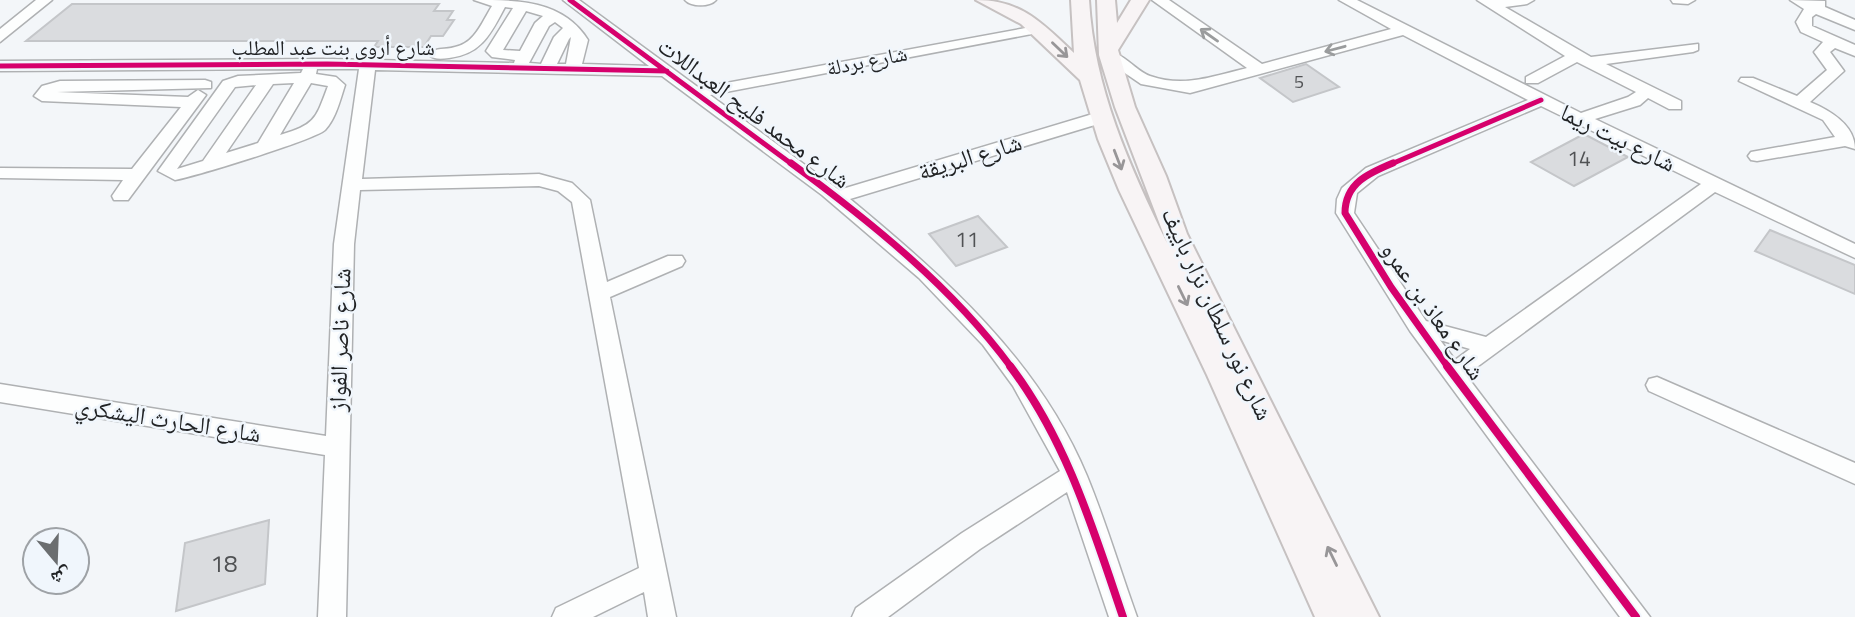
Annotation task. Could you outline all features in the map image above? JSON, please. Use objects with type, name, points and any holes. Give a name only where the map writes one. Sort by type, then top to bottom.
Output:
[{"type":"main road","points":[[985,0],[1017,13],[1037,28],[1090,79]]},
{"type":"main road","name":"شارع نور سلطان نزار باييف","points":[[1080,0],[1081,44],[1102,117],[1126,179],[1332,617]]},
{"type":"main road","name":"شارع نور سلطان نزار باييف","points":[[1106,0],[1109,52],[1125,107],[1155,176],[1175,234],[1362,617]]},
{"type":"main road","points":[[1109,52],[1140,0]]},
{"type":"street","points":[[0,37],[45,0],[52,0]]},
{"type":"street","points":[[481,0],[538,8],[572,28],[579,35],[580,44],[573,69]]},
{"type":"street","name":"شارع محمد فليح العبداللات","points":[[570,0],[837,197],[926,273],[990,340],[1042,414],[1074,475],[1123,617]]},
{"type":"street","points":[[692,0],[709,0]]},
{"type":"street","points":[[1159,0],[1259,69]]},
{"type":"street","name":"شارع بيت ريما","points":[[1346,0],[1401,31],[1536,90],[1579,119],[1855,252]]},
{"type":"street","points":[[1487,2],[1527,0]]},
{"type":"street","points":[[1678,0],[1688,0]]},
{"type":"street","points":[[0,55],[313,66],[465,52],[473,46],[501,2]]},
{"type":"street","points":[[1487,2],[1583,59],[1675,105]]},
{"type":"street","points":[[1808,2],[1855,19]]},
{"type":"street","points":[[1808,2],[1855,25]]},
{"type":"street","points":[[1808,2],[1804,26],[1810,32],[1855,51]]},
{"type":"street","points":[[522,5],[494,51],[498,54],[522,62],[543,23],[553,16]]},
{"type":"street","points":[[547,68],[562,37],[572,28]]},
{"type":"street","name":"شارع بردلة","points":[[696,93],[1037,28]]},
{"type":"street","points":[[1109,52],[1138,78],[1179,89],[1401,31]]},
{"type":"street","points":[[1799,103],[1836,71],[1822,52],[1832,42]]},
{"type":"street","points":[[1536,90],[1583,59],[1693,47]]},
{"type":"street","name":"شارع أروى بنت عبد المطلب","points":[[0,66],[164,60],[220,65],[313,66],[522,62],[547,68],[667,71]]},
{"type":"street","points":[[121,196],[220,65]]},
{"type":"street","points":[[252,65],[238,81],[226,87],[167,171],[180,174],[209,166],[306,135],[323,123],[337,85],[313,66]]},
{"type":"street","name":"شارع ناصر الفواز","points":[[332,617],[344,244],[368,65]]},
{"type":"street","points":[[238,81],[268,80],[313,66]]},
{"type":"street","points":[[263,149],[313,66]]},
{"type":"street","points":[[209,166],[268,80]]},
{"type":"street","points":[[1748,81],[1833,120],[1851,142]]},
{"type":"street","points":[[192,102],[42,96],[48,89],[60,86],[205,85]]},
{"type":"street","name":"شارع معاذ بن عمرو","points":[[1536,90],[1372,172],[1352,186],[1346,195],[1345,213],[1351,227],[1418,326],[1636,617]]},
{"type":"street","points":[[1579,119],[1625,105],[1647,91]]},
{"type":"street","name":"شارع البريقة","points":[[837,197],[1102,117]]},
{"type":"street","points":[[1757,156],[1851,142]]},
{"type":"street","points":[[0,173],[136,176]]},
{"type":"street","points":[[352,184],[523,179],[565,187],[581,201],[662,617]]},
{"type":"street","points":[[1452,373],[1712,185]]},
{"type":"street","points":[[599,294],[675,261]]},
{"type":"street","points":[[1418,326],[1489,346]]},
{"type":"street","points":[[1657,385],[1855,474]]},
{"type":"street","name":"شارع الحارث اليشكري","points":[[0,393],[337,447]]},
{"type":"street","points":[[866,617],[971,541],[1074,475]]},
{"type":"street","points":[[566,617],[653,574]]},
{"type":"building","points":[[72,4],[439,4],[434,11],[453,11],[447,20],[454,20],[443,36],[431,36],[424,47],[374,47],[378,41],[26,41]]},
{"type":"building","points":[[1306,64],[1339,87],[1293,102],[1260,78]]},
{"type":"building","points":[[1584,134],[1628,157],[1574,186],[1531,162]]},
{"type":"building","points":[[978,216],[1007,247],[956,266],[929,234]]},
{"type":"building","points":[[1770,230],[1855,265],[1855,294],[1755,251]]},
{"type":"building","points":[[269,520],[265,584],[176,611],[185,543]]},
{"type":"cycle path","points":[[570,0],[829,191],[926,273],[991,340],[1021,380],[1049,425],[1074,475],[1123,617]]},
{"type":"cycle path","points":[[0,66],[327,64],[667,71]]},
{"type":"cycle path","points":[[1541,100],[1372,172],[1351,188],[1346,199],[1345,213],[1391,287],[1452,373],[1636,617]]}]
